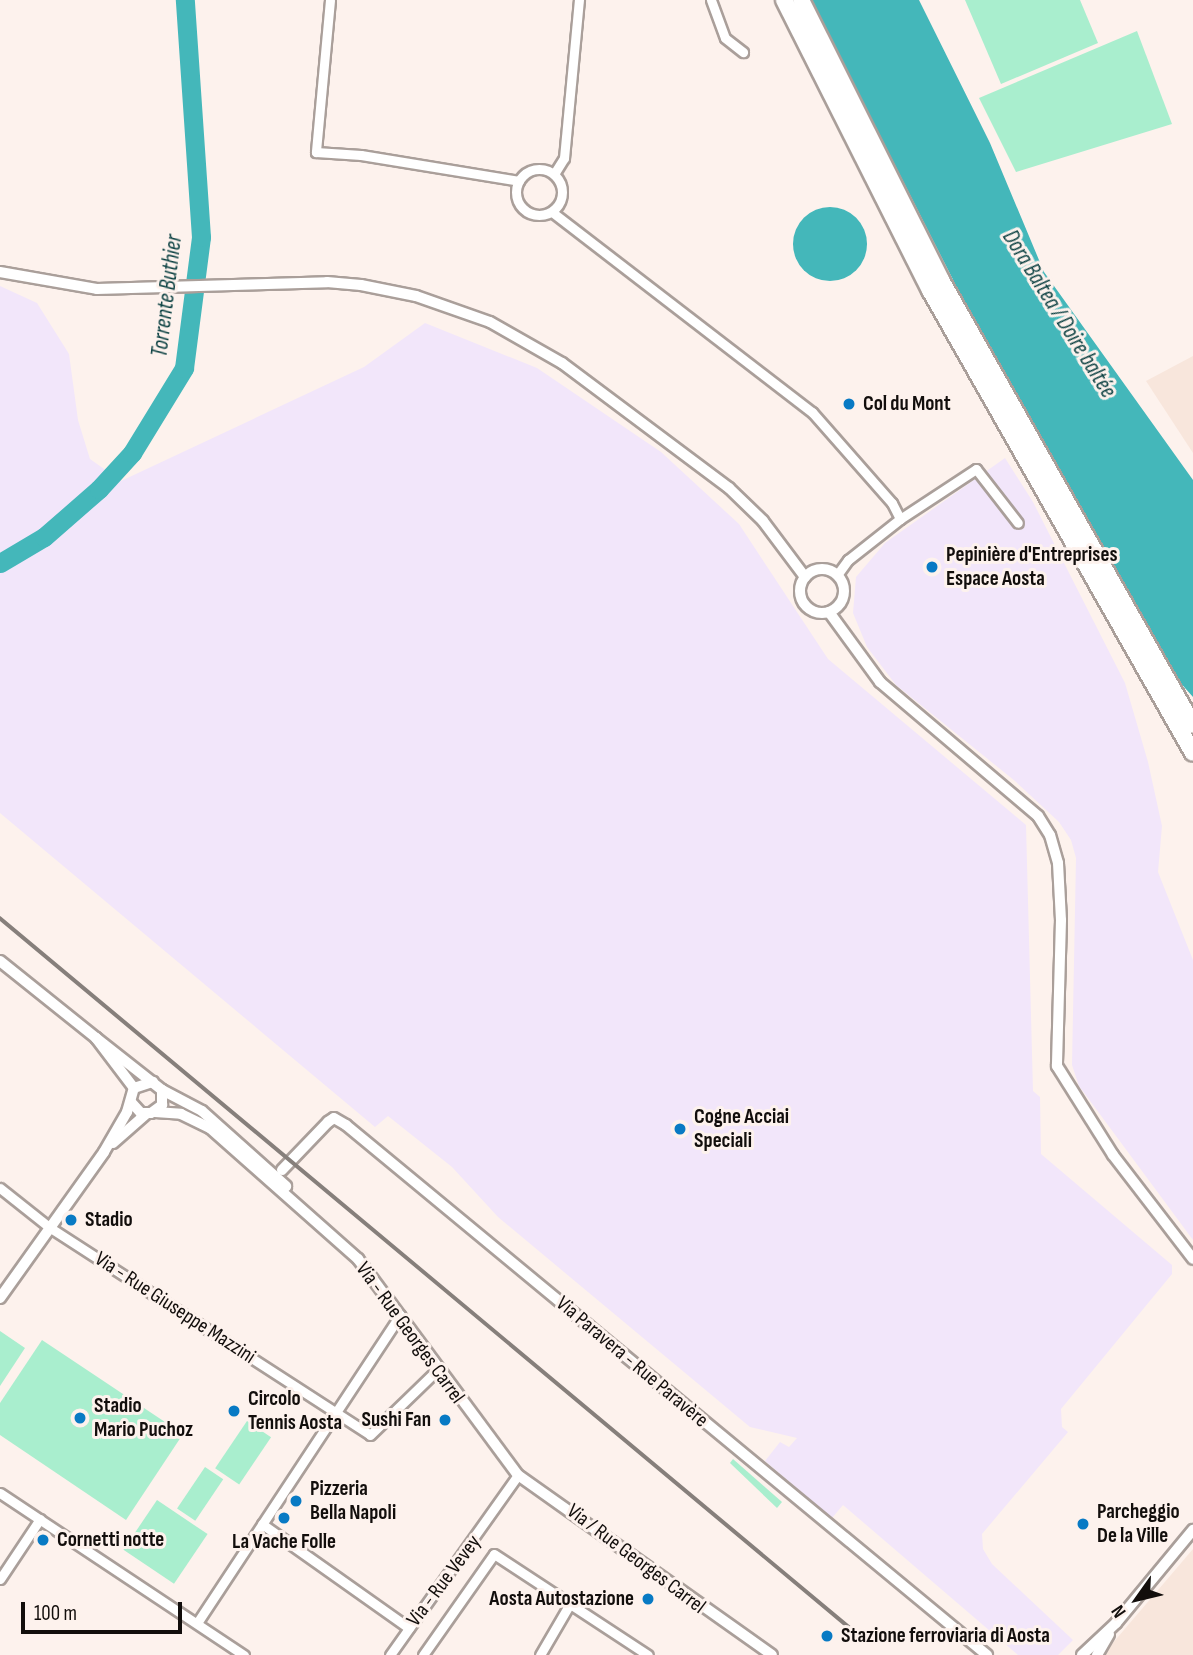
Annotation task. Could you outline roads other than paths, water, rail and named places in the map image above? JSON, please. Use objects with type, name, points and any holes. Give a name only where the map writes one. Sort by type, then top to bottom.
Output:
[{"type":"highway","points":[[784,0],[930,290],[1193,753]]},
{"type":"highway","points":[[801,0],[941,280],[1193,725]]},
{"type":"street","points":[[330,0],[316,152],[361,155],[519,181]]},
{"type":"street","points":[[554,174],[564,158],[579,0]]},
{"type":"street","points":[[711,0],[725,38],[743,52]]},
{"type":"street","points":[[554,174],[531,170],[519,181],[516,196],[524,209],[537,215],[552,212],[812,412],[892,503],[900,519]]},
{"type":"street","points":[[552,212],[562,193],[554,174]]},
{"type":"street","points":[[0,272],[97,289],[361,285],[416,296],[490,322],[562,363],[729,488],[763,521],[805,576]]},
{"type":"street","points":[[805,576],[800,590],[804,603],[815,612],[829,612],[842,600],[837,575],[848,560],[900,519],[976,469],[1018,523]]},
{"type":"street","points":[[805,576],[825,569],[837,575]]},
{"type":"street","points":[[829,612],[880,682],[1038,816],[1050,835],[1058,863],[1061,920],[1057,1066],[1113,1155],[1193,1259]]},
{"type":"street","points":[[0,961],[162,1090],[202,1111],[277,1171],[290,1190],[318,1220]]},
{"type":"street","points":[[0,1298],[104,1152],[131,1102],[134,1088],[96,1038]]},
{"type":"street","points":[[134,1088],[153,1082]]},
{"type":"street","points":[[104,1152],[163,1103],[162,1090]]},
{"type":"street","points":[[131,1102],[151,1113]]},
{"type":"street","name":"Via - Rue Georges Carrel","points":[[151,1113],[198,1121],[318,1220],[358,1259],[437,1370],[518,1475]]},
{"type":"street","name":"Via Paravera - Rue Paravère","points":[[277,1171],[334,1118],[987,1655]]},
{"type":"street","points":[[198,1121],[213,1127],[277,1171]]},
{"type":"street","name":"Via - Rue Giuseppe Mazzini","points":[[0,1188],[49,1227],[370,1435],[437,1370]]},
{"type":"street","points":[[197,1623],[400,1315]]},
{"type":"street","name":"Via - Rue Vevey","points":[[390,1655],[485,1526],[518,1475]]},
{"type":"street","name":"Via / Rue Georges Carrel","points":[[518,1475],[753,1644]]},
{"type":"street","points":[[0,1493],[244,1655]]},
{"type":"street","points":[[0,1579],[40,1519]]},
{"type":"street","points":[[262,1524],[409,1628]]},
{"type":"street","points":[[1082,1655],[1116,1623],[1193,1530]]},
{"type":"street","points":[[426,1654],[488,1558],[498,1555],[648,1655]]},
{"type":"street","points":[[540,1655],[570,1602]]},
{"type":"street","points":[[1097,1655],[1116,1623]]},
{"type":"street","points":[[753,1644],[763,1655]]},
{"type":"street","points":[[753,1644],[772,1655]]},
{"type":"water","name":"Dora Baltea / Doire baltée","points":[[811,0],[919,0],[990,143],[1044,272],[1193,480],[1193,697],[1177,679],[977,327]]},
{"type":"water","points":[[830,207],[851,213],[861,223],[867,244],[861,265],[851,275],[830,281],[809,275],[799,265],[793,244],[799,223],[809,213]]},
{"type":"waterway","name":"Torrente Buthier","points":[[0,563],[44,537],[99,489],[132,453],[184,368],[201,237],[185,0]]},
{"type":"railway","points":[[0,918],[862,1638]]},
{"type":"place","name":"Col du Mont","points":[[849,404]]},
{"type":"place","name":"Pepinière d'Entreprises Espace Aosta","points":[[932,567]]},
{"type":"place","name":"Cogne Acciai Speciali","points":[[680,1129]]},
{"type":"place","name":"Stadio","points":[[71,1220]]},
{"type":"place","name":"Circolo Tennis Aosta","points":[[234,1411]]},
{"type":"place","name":"Stadio Mario Puchoz","points":[[80,1418]]},
{"type":"place","name":"Sushi Fan","points":[[445,1420]]},
{"type":"place","name":"Pizzeria Bella Napoli","points":[[296,1501]]},
{"type":"place","name":"La Vache Folle","points":[[284,1518]]},
{"type":"place","name":"Parcheggio De la Ville","points":[[1083,1524]]},
{"type":"place","name":"Cornetti notte","points":[[43,1540]]},
{"type":"place","name":"Aosta Autostazione","points":[[648,1599]]},
{"type":"place","name":"Stazione ferroviaria di Aosta","points":[[827,1636]]}]
